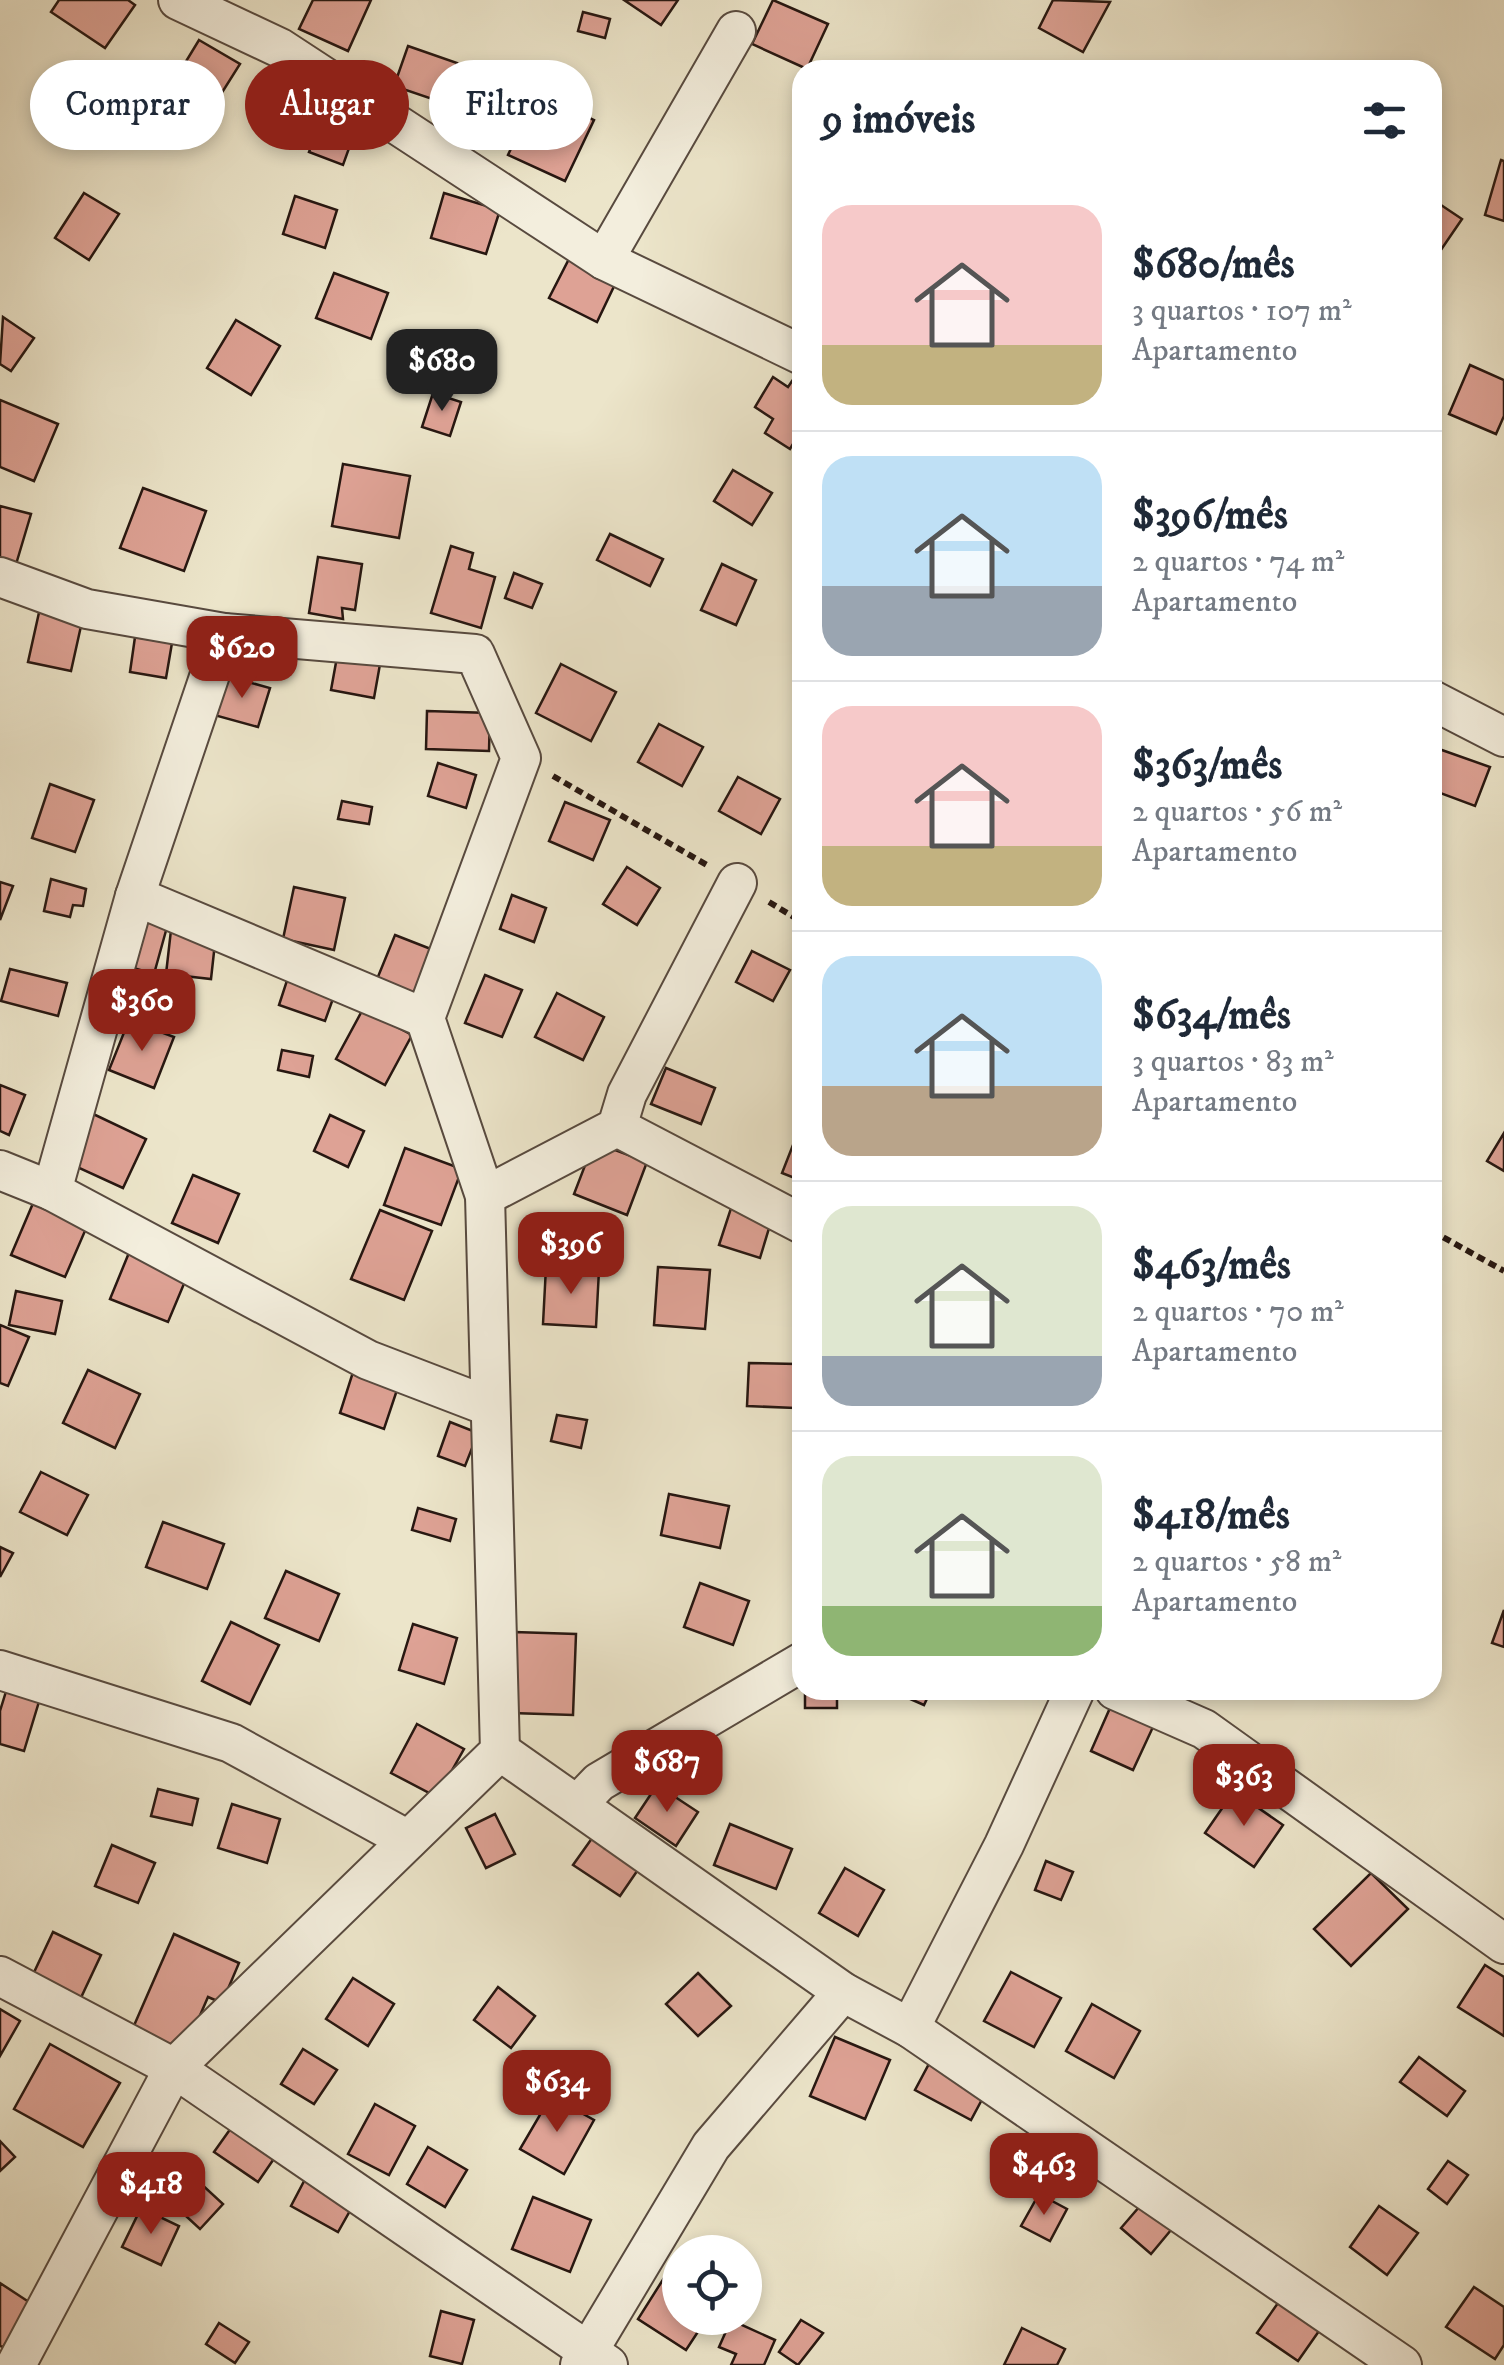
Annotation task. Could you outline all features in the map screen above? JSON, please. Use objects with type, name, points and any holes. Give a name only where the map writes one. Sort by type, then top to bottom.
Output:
[{"type":"street","points":[[178,0],[280,48],[604,260],[792,350]]},
{"type":"street","points":[[604,260],[736,31]]},
{"type":"street","points":[[0,576],[87,609],[224,633],[476,654],[521,758],[425,1018],[485,1196],[500,1751],[174,2068],[14,2365],[0,2354]]},
{"type":"street","points":[[52,1190],[135,896],[224,633]]},
{"type":"street","points":[[1442,705],[1504,737]]},
{"type":"street","points":[[485,1196],[617,1127],[626,1094],[738,883]]},
{"type":"street","points":[[135,896],[425,1018]]},
{"type":"street","points":[[617,1127],[792,1219]]},
{"type":"street","points":[[0,1170],[52,1190],[368,1360],[488,1406]]},
{"type":"street","points":[[578,1804],[599,1782],[792,1668]]},
{"type":"street","points":[[0,1670],[231,1743],[408,1840]]},
{"type":"street","points":[[910,2028],[1004,1845],[1070,1700]]},
{"type":"street","points":[[1138,1700],[1204,1729],[1504,1944]]},
{"type":"street","points":[[500,1751],[844,1992],[910,2028],[1402,2365]]},
{"type":"street","points":[[0,1976],[174,2068],[592,2360],[712,2146],[844,1992]]},
{"type":"path","points":[[521,758],[792,916]]},
{"type":"path","points":[[1442,1236],[1504,1271]]},
{"type":"building","points":[[59,0],[128,0],[135,5],[105,48],[51,12]]},
{"type":"building","points":[[313,0],[371,0],[348,51],[299,29]]},
{"type":"building","points":[[624,0],[678,0],[661,25]]},
{"type":"building","points":[[773,0],[828,24],[811,60],[792,62],[752,44]]},
{"type":"building","points":[[1053,0],[1110,2],[1083,52],[1039,28]]},
{"type":"building","points":[[583,12],[610,19],[605,38],[578,31]]},
{"type":"building","points":[[199,40],[240,64],[225,88],[225,60],[187,60]]},
{"type":"building","points":[[408,46],[448,60],[429,60],[429,98],[409,91],[409,60],[403,60]]},
{"type":"building","points":[[310,150],[348,150],[343,165]]},
{"type":"building","points":[[510,150],[580,150],[565,181],[508,155]]},
{"type":"building","points":[[1501,160],[1504,161],[1504,221],[1485,215]]},
{"type":"building","points":[[84,193],[119,214],[89,260],[55,238]]},
{"type":"building","points":[[444,193],[500,210],[486,254],[431,238]]},
{"type":"building","points":[[295,196],[337,210],[325,248],[283,234]]},
{"type":"building","points":[[1442,206],[1462,219],[1442,248]]},
{"type":"building","points":[[570,257],[617,280],[597,322],[549,298]]},
{"type":"building","points":[[334,273],[388,293],[371,339],[316,318]]},
{"type":"building","points":[[3,317],[34,338],[11,371],[0,364]]},
{"type":"building","points":[[236,320],[280,346],[251,395],[207,368]]},
{"type":"building","points":[[1470,365],[1504,380],[1504,416],[1496,434],[1449,414]]},
{"type":"building","points":[[773,377],[788,387],[792,381],[790,449],[765,433],[773,419],[755,407]]},
{"type":"building","points":[[433,393],[461,402],[450,436],[422,427]]},
{"type":"building","points":[[0,400],[58,424],[34,481],[0,467]]},
{"type":"building","points":[[343,464],[410,476],[399,538],[332,526]]},
{"type":"building","points":[[733,470],[772,493],[752,525],[714,501]]},
{"type":"building","points":[[143,488],[206,511],[184,571],[120,548]]},
{"type":"building","points":[[0,506],[31,514],[14,571],[0,567]]},
{"type":"building","points":[[610,534],[663,559],[650,586],[597,560]]},
{"type":"building","points":[[451,546],[473,553],[469,569],[495,577],[481,628],[431,613]]},
{"type":"building","points":[[318,557],[362,564],[355,610],[342,608],[343,619],[309,613]]},
{"type":"building","points":[[722,564],[756,580],[736,625],[701,610]]},
{"type":"building","points":[[514,573],[542,584],[532,608],[505,598]]},
{"type":"building","points":[[40,608],[83,617],[71,671],[28,662]]},
{"type":"building","points":[[135,637],[172,643],[166,678],[130,672]]},
{"type":"building","points":[[339,646],[382,653],[374,698],[331,690]]},
{"type":"building","points":[[561,664],[616,692],[591,741],[536,713]]},
{"type":"building","points":[[226,676],[270,688],[258,727],[214,715]]},
{"type":"building","points":[[427,711],[490,713],[489,751],[426,749]]},
{"type":"building","points":[[659,724],[703,747],[682,786],[638,762]]},
{"type":"building","points":[[1442,750],[1490,767],[1475,806],[1442,794]]},
{"type":"building","points":[[438,763],[476,775],[466,808],[428,796]]},
{"type":"building","points":[[738,777],[780,799],[761,834],[719,811]]},
{"type":"building","points":[[50,784],[94,800],[75,852],[32,838]]},
{"type":"building","points":[[342,801],[372,807],[369,824],[338,819]]},
{"type":"building","points":[[565,802],[610,820],[593,860],[549,841]]},
{"type":"building","points":[[627,867],[660,888],[637,925],[603,904]]},
{"type":"building","points":[[51,879],[86,889],[83,906],[73,905],[70,917],[44,911]]},
{"type":"building","points":[[0,882],[13,886],[0,920]]},
{"type":"building","points":[[294,887],[345,898],[334,950],[283,939]]},
{"type":"building","points":[[512,895],[546,908],[534,942],[500,929]]},
{"type":"building","points":[[123,915],[167,927],[154,974],[109,961]]},
{"type":"building","points":[[171,930],[216,934],[211,979],[166,974]]},
{"type":"building","points":[[395,935],[436,951],[416,1001],[375,984]]},
{"type":"building","points":[[752,951],[790,970],[773,1001],[736,982]]},
{"type":"building","points":[[293,962],[340,979],[325,1021],[279,1005]]},
{"type":"building","points":[[10,969],[67,983],[58,1016],[1,1001]]},
{"type":"building","points":[[485,975],[522,990],[502,1037],[465,1023]]},
{"type":"building","points":[[557,993],[604,1017],[583,1060],[535,1037]]},
{"type":"building","points":[[363,1009],[412,1035],[385,1085],[336,1059]]},
{"type":"building","points":[[129,1020],[174,1037],[154,1088],[109,1070]]},
{"type":"building","points":[[282,1050],[313,1056],[309,1077],[278,1070]]},
{"type":"building","points":[[666,1068],[715,1088],[701,1124],[651,1104]]},
{"type":"building","points":[[0,1085],[25,1095],[9,1135],[0,1131]]},
{"type":"building","points":[[89,1112],[146,1139],[123,1188],[66,1162]]},
{"type":"building","points":[[330,1115],[364,1131],[348,1167],[314,1151]]},
{"type":"building","points":[[1504,1133],[1504,1171],[1487,1161]]},
{"type":"building","points":[[594,1142],[647,1162],[627,1215],[574,1194]]},
{"type":"building","points":[[405,1148],[462,1169],[441,1225],[384,1205]]},
{"type":"building","points":[[792,1148],[792,1177],[782,1173]]},
{"type":"building","points":[[193,1175],[239,1194],[218,1243],[172,1223]]},
{"type":"building","points":[[34,1201],[88,1224],[65,1277],[11,1255]]},
{"type":"building","points":[[733,1202],[773,1215],[760,1258],[719,1245]]},
{"type":"building","points":[[380,1210],[432,1231],[404,1300],[351,1279]]},
{"type":"building","points":[[133,1243],[191,1267],[168,1322],[110,1299]]},
{"type":"building","points":[[546,1267],[599,1270],[596,1327],[543,1324]]},
{"type":"building","points":[[658,1267],[710,1270],[705,1329],[654,1325]]},
{"type":"building","points":[[16,1291],[62,1301],[55,1334],[9,1325]]},
{"type":"building","points":[[0,1325],[29,1337],[8,1386],[0,1383]]},
{"type":"building","points":[[749,1363],[792,1364],[792,1408],[747,1406]]},
{"type":"building","points":[[88,1370],[140,1394],[115,1448],[63,1423]]},
{"type":"building","points":[[353,1372],[398,1387],[384,1429],[340,1413]]},
{"type":"building","points":[[557,1415],[587,1420],[581,1448],[551,1441]]},
{"type":"building","points":[[450,1422],[478,1433],[465,1466],[438,1456]]},
{"type":"building","points":[[41,1472],[88,1495],[67,1535],[20,1512]]},
{"type":"building","points":[[669,1494],[729,1506],[720,1548],[661,1535]]},
{"type":"building","points":[[418,1508],[456,1519],[450,1541],[412,1530]]},
{"type":"building","points":[[163,1522],[224,1544],[207,1589],[146,1567]]},
{"type":"building","points":[[0,1547],[13,1553],[0,1577]]},
{"type":"building","points":[[286,1571],[339,1594],[319,1641],[265,1618]]},
{"type":"building","points":[[700,1583],[749,1601],[733,1645],[684,1627]]},
{"type":"building","points":[[1504,1610],[1504,1647],[1492,1643]]},
{"type":"building","points":[[231,1622],[279,1645],[250,1704],[202,1681]]},
{"type":"building","points":[[413,1624],[457,1638],[444,1684],[399,1670]]},
{"type":"building","points":[[514,1632],[576,1634],[573,1715],[512,1713]]},
{"type":"building","points":[[8,1685],[41,1695],[24,1751],[0,1744],[0,1711]]},
{"type":"building","points":[[805,1700],[837,1700],[837,1708],[805,1708]]},
{"type":"building","points":[[1110,1708],[1153,1727],[1133,1770],[1091,1751]]},
{"type":"building","points":[[417,1724],[464,1749],[437,1797],[391,1773]]},
{"type":"building","points":[[657,1785],[698,1812],[676,1846],[635,1818]]},
{"type":"building","points":[[158,1789],[198,1799],[192,1825],[151,1816]]},
{"type":"building","points":[[1234,1791],[1283,1825],[1254,1867],[1205,1833]]},
{"type":"building","points":[[232,1804],[280,1819],[267,1863],[218,1848]]},
{"type":"building","points":[[495,1814],[515,1854],[486,1868],[466,1828]]},
{"type":"building","points":[[730,1824],[792,1849],[776,1889],[714,1865]]},
{"type":"building","points":[[600,1827],[646,1858],[620,1896],[573,1865]]},
{"type":"building","points":[[112,1845],[155,1863],[138,1903],[95,1886]]},
{"type":"building","points":[[1046,1861],[1073,1872],[1061,1900],[1035,1890]]},
{"type":"building","points":[[845,1868],[884,1890],[858,1936],[819,1913]]},
{"type":"building","points":[[1371,1873],[1408,1909],[1351,1966],[1314,1929]]},
{"type":"building","points":[[53,1932],[101,1955],[77,2006],[29,1983]]},
{"type":"building","points":[[174,1934],[239,1963],[222,2003],[208,1997],[181,2059],[129,2037]]},
{"type":"building","points":[[1485,1965],[1504,1977],[1504,2036],[1458,2007]]},
{"type":"building","points":[[1011,1972],[1061,1998],[1034,2047],[984,2021]]},
{"type":"building","points":[[698,1973],[731,2006],[698,2036],[666,2004]]},
{"type":"building","points":[[353,1978],[394,2004],[368,2046],[326,2019]]},
{"type":"building","points":[[498,1987],[535,2016],[511,2048],[474,2020]]},
{"type":"building","points":[[1092,2004],[1140,2031],[1114,2078],[1066,2051]]},
{"type":"building","points":[[0,2009],[20,2021],[0,2056]]},
{"type":"building","points":[[835,2037],[890,2060],[865,2119],[810,2096]]},
{"type":"building","points":[[50,2044],[120,2083],[83,2147],[14,2109]]},
{"type":"building","points":[[938,2047],[994,2077],[971,2120],[915,2090]]},
{"type":"building","points":[[303,2049],[337,2070],[314,2104],[281,2084]]},
{"type":"building","points":[[1419,2057],[1465,2091],[1447,2116],[1400,2082]]},
{"type":"building","points":[[551,2096],[594,2120],[564,2174],[520,2149]]},
{"type":"building","points":[[375,2104],[415,2126],[389,2175],[348,2154]]},
{"type":"building","points":[[241,2114],[284,2144],[258,2182],[214,2152]]},
{"type":"building","points":[[0,2141],[15,2157],[0,2171]]},
{"type":"building","points":[[428,2147],[467,2170],[445,2207],[407,2184]]},
{"type":"building","points":[[1448,2161],[1468,2175],[1447,2204],[1428,2189]]},
{"type":"building","points":[[312,2166],[360,2193],[338,2232],[291,2206]]},
{"type":"building","points":[[185,2169],[223,2204],[200,2229],[162,2194]]},
{"type":"building","points":[[1039,2194],[1067,2209],[1050,2241],[1021,2226]]},
{"type":"building","points":[[533,2197],[591,2220],[570,2272],[512,2249]]},
{"type":"building","points":[[1140,2206],[1171,2230],[1151,2254],[1121,2228]]},
{"type":"building","points":[[1379,2206],[1418,2233],[1387,2275],[1350,2247]]},
{"type":"building","points":[[141,2208],[179,2226],[161,2265],[122,2247]]},
{"type":"building","points":[[662,2281],[662,2334],[638,2319]]},
{"type":"building","points":[[0,2283],[32,2304],[3,2347],[0,2346]]},
{"type":"building","points":[[1474,2287],[1504,2307],[1504,2345],[1495,2359],[1446,2327]]},
{"type":"building","points":[[1285,2293],[1326,2321],[1298,2361],[1257,2333]]},
{"type":"building","points":[[441,2311],[474,2320],[462,2364],[430,2356]]},
{"type":"building","points":[[801,2320],[823,2333],[798,2365],[779,2352]]},
{"type":"building","points":[[219,2323],[249,2342],[235,2363],[206,2344]]},
{"type":"building","points":[[1022,2328],[1065,2349],[1057,2365],[1004,2365]]},
{"type":"building","points":[[762,2334],[775,2340],[764,2365],[731,2365],[736,2354],[719,2347],[724,2335]]},
{"type":"building","points":[[663,2335],[696,2335],[686,2350]]}]
